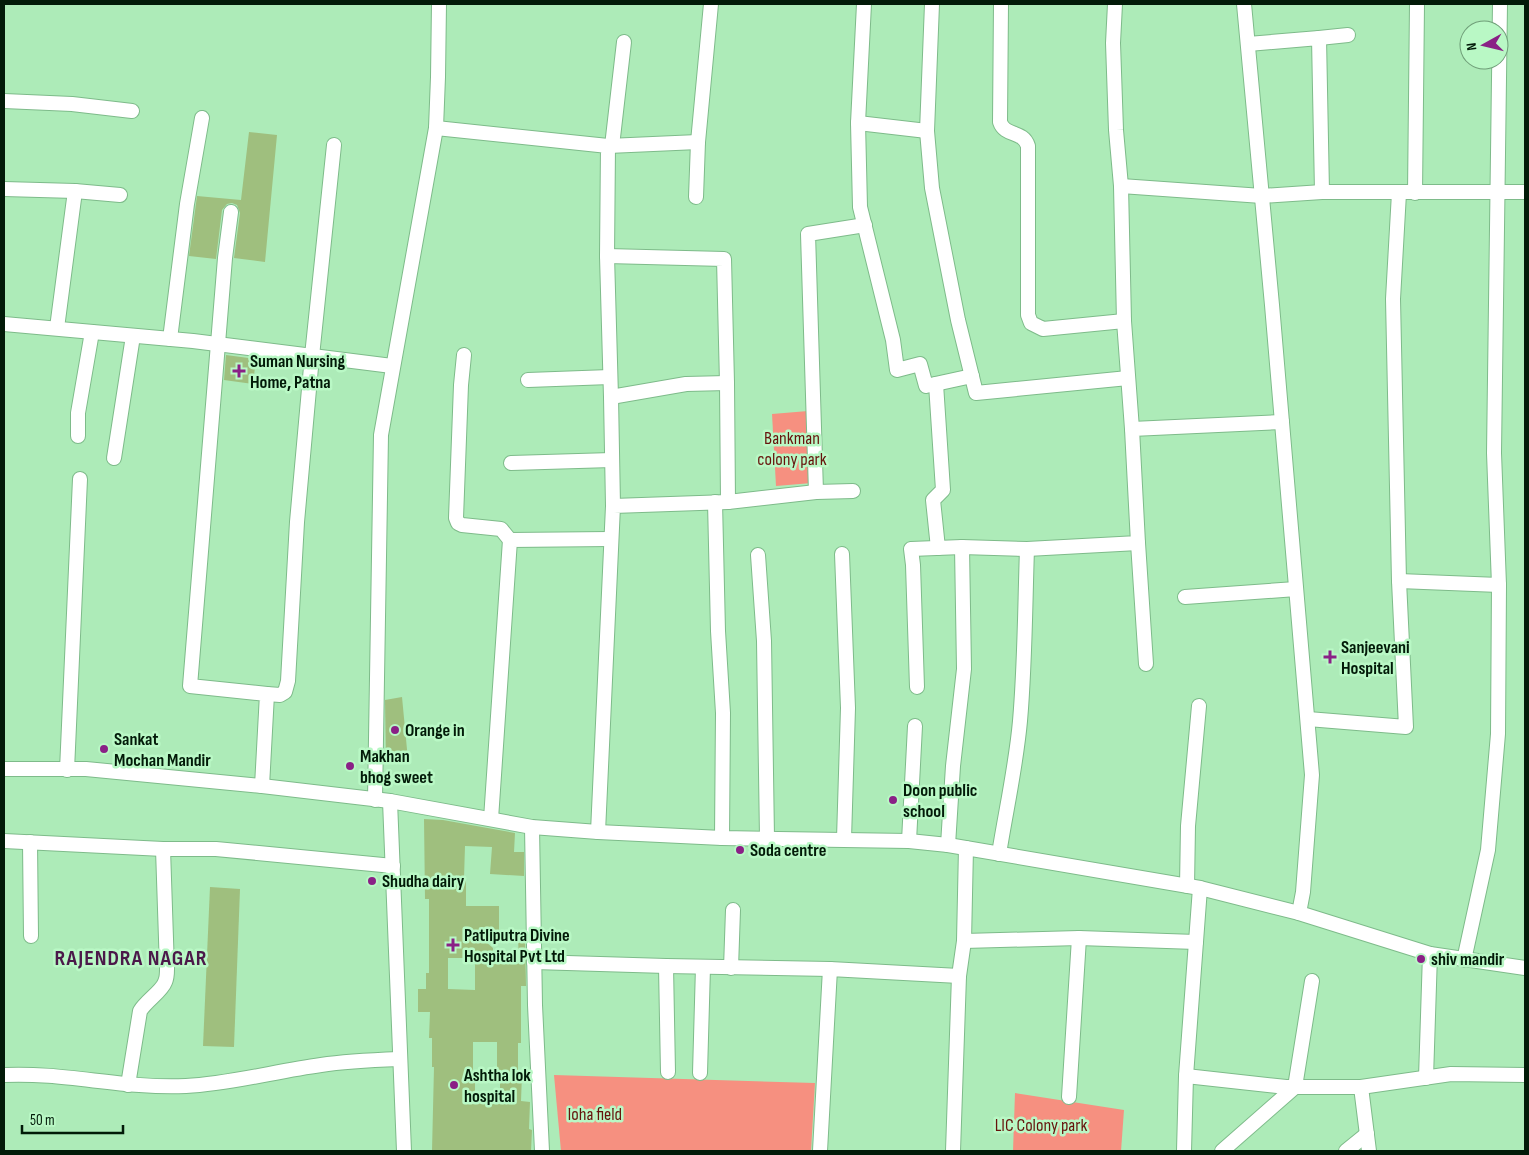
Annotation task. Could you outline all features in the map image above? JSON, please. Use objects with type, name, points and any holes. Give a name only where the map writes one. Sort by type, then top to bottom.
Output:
[{"type":"street","points":[[375,800],[381,435],[436,128],[439,4]]},
{"type":"street","points":[[696,197],[698,142],[711,4]]},
{"type":"street","points":[[864,4],[858,123],[860,208],[893,340],[897,370],[920,364],[926,386],[972,376]]},
{"type":"street","points":[[932,4],[927,131],[932,188],[958,320],[976,393],[1128,378]]},
{"type":"street","points":[[1000,4],[1000,122],[1002,128],[1022,137],[1026,140],[1028,146],[1028,315],[1031,323],[1043,329],[1124,321]]},
{"type":"street","points":[[1115,4],[1113,43],[1115,110],[1121,186],[1124,321],[1146,664]]},
{"type":"street","points":[[1244,4],[1312,775],[1303,892],[1299,913]]},
{"type":"street","points":[[1415,193],[1417,4]]},
{"type":"street","points":[[1464,960],[1488,850],[1498,734],[1499,585],[1494,453],[1500,4]]},
{"type":"street","points":[[1248,44],[1348,35]]},
{"type":"street","points":[[1319,38],[1322,192]]},
{"type":"street","points":[[598,832],[613,506],[607,256],[610,146],[624,42]]},
{"type":"street","points":[[4,101],[72,104],[132,111]]},
{"type":"street","points":[[170,339],[187,204],[202,118]]},
{"type":"street","points":[[858,123],[927,131]]},
{"type":"street","points":[[436,128],[610,146],[698,142]]},
{"type":"street","points":[[231,212],[217,344],[190,686],[280,694],[285,692],[288,681],[297,522],[334,145]]},
{"type":"street","points":[[1121,186],[1262,196],[1322,192],[1525,192]]},
{"type":"street","points":[[4,189],[75,190],[120,195]]},
{"type":"street","points":[[57,328],[75,190]]},
{"type":"street","points":[[1308,719],[1406,727],[1399,581],[1393,299],[1399,193]]},
{"type":"street","points":[[816,492],[808,234],[865,225]]},
{"type":"street","points":[[607,256],[724,259],[727,383],[721,502],[718,631],[722,713],[722,838]]},
{"type":"street","points":[[4,324],[217,344],[392,366]]},
{"type":"street","points":[[78,436],[78,413],[92,332]]},
{"type":"street","points":[[114,458],[133,336]]},
{"type":"street","points":[[464,355],[456,518],[458,523],[462,525],[501,529],[510,540],[491,819]]},
{"type":"street","points":[[528,380],[610,378]]},
{"type":"street","points":[[611,397],[686,384],[727,383]]},
{"type":"street","points":[[936,384],[943,490],[934,500],[938,548]]},
{"type":"street","points":[[1132,429],[1282,422]]},
{"type":"street","points":[[511,463],[612,460]]},
{"type":"street","points":[[67,770],[80,479]]},
{"type":"street","points":[[613,506],[721,502],[816,492],[853,491]]},
{"type":"street","points":[[510,540],[610,539]]},
{"type":"street","points":[[917,687],[911,549],[962,547],[1027,549],[1138,543]]},
{"type":"street","points":[[948,845],[953,766],[964,669],[962,547]]},
{"type":"street","points":[[999,854],[1020,722],[1027,549]]},
{"type":"street","points":[[842,554],[848,708],[844,839]]},
{"type":"street","points":[[758,555],[764,641],[767,838]]},
{"type":"street","points":[[1399,581],[1499,585]]},
{"type":"street","points":[[1185,597],[1296,589]]},
{"type":"street","points":[[262,786],[267,694]]},
{"type":"street","points":[[1184,1151],[1186,1076],[1196,942],[1194,887],[1188,826],[1199,706]]},
{"type":"street","points":[[909,841],[915,726]]},
{"type":"street","points":[[4,769],[86,769],[262,786],[390,801],[532,827],[722,838],[909,841],[948,845],[1194,887],[1299,913],[1430,954],[1525,968]]},
{"type":"street","points":[[390,801],[404,1151]]},
{"type":"street","points":[[532,827],[534,962],[542,1151]]},
{"type":"street","points":[[4,841],[163,849],[216,849],[393,866]]},
{"type":"street","points":[[30,842],[30,936]]},
{"type":"street","points":[[953,1151],[960,976],[964,941],[966,848]]},
{"type":"street","points":[[128,1085],[140,1011],[145,1003],[166,982],[163,849]]},
{"type":"street","points":[[731,968],[733,910]]},
{"type":"street","points":[[964,941],[1079,938],[1196,942]]},
{"type":"street","points":[[1069,1097],[1079,938]]},
{"type":"street","points":[[1426,1078],[1430,954]]},
{"type":"street","points":[[534,962],[830,969],[960,976]]},
{"type":"street","points":[[666,966],[668,1072]]},
{"type":"street","points":[[700,1073],[703,967]]},
{"type":"street","points":[[820,1151],[830,969]]},
{"type":"street","points":[[1222,1151],[1295,1087],[1312,981]]},
{"type":"street","points":[[4,1075],[44,1076],[128,1085],[185,1086],[221,1083],[322,1064],[400,1059]]},
{"type":"street","points":[[1186,1076],[1286,1087],[1361,1087],[1451,1074],[1525,1075]]},
{"type":"street","points":[[1361,1087],[1369,1151]]},
{"type":"street","points":[[1346,1151],[1366,1134]]},
{"type":"green space","name":"Bankman colony park","points":[[808,411],[812,483],[776,486],[772,414]]},
{"type":"green space","name":"loha field","points":[[554,1075],[815,1083],[811,1151],[561,1151]]},
{"type":"green space","name":"LIC Colony park","points":[[1015,1093],[1124,1110],[1121,1151],[1013,1151]]},
{"type":"building","points":[[249,132],[277,135],[265,262],[234,258],[240,213],[237,205],[232,203],[227,204],[222,210],[216,259],[189,256],[197,196],[241,200]]},
{"type":"building","points":[[226,355],[256,359],[253,384],[224,380]]},
{"type":"building","name":"Orange in","points":[[402,697],[408,760],[386,762],[385,700]]},
{"type":"building","points":[[424,819],[443,820],[515,833],[514,852],[524,852],[524,876],[490,874],[492,847],[465,846],[464,878],[466,878],[466,906],[499,906],[499,931],[472,930],[493,948],[493,963],[519,963],[518,937],[525,937],[526,986],[521,986],[521,1043],[518,1043],[518,1074],[522,1074],[521,1101],[530,1102],[529,1129],[532,1130],[531,1151],[432,1151],[434,1067],[432,1067],[432,1038],[429,1038],[430,1012],[418,1012],[418,989],[426,989],[426,973],[429,973],[429,899],[425,899]],"holes":[[[448,958],[475,958],[475,990],[448,989]],[[473,1042],[497,1042],[497,1070],[500,1070],[500,1100],[475,1100]]]},
{"type":"building","points":[[210,887],[240,889],[234,1047],[203,1046]]},
{"type":"place","name":"Suman Nursing Home, Patna","points":[[239,371]]},
{"type":"place","name":"Sanjeevani Hospital","points":[[1330,657]]},
{"type":"place","name":"Orange in","points":[[395,730]]},
{"type":"place","name":"Sankat Mochan Mandir","points":[[104,749]]},
{"type":"place","name":"Makhan bhog sweet","points":[[350,766]]},
{"type":"place","name":"Doon public school","points":[[893,800]]},
{"type":"place","name":"Soda centre","points":[[740,850]]},
{"type":"place","name":"Shudha dairy","points":[[372,881]]},
{"type":"place","name":"Patliputra Divine Hospital Pvt Ltd","points":[[453,945]]},
{"type":"place","name":"shiv mandir","points":[[1421,959]]},
{"type":"place","name":"Ashtha lok hospital","points":[[454,1085]]},
{"type":"district","name":"RAJENDRA NAGAR","points":[[131,957]]}]
